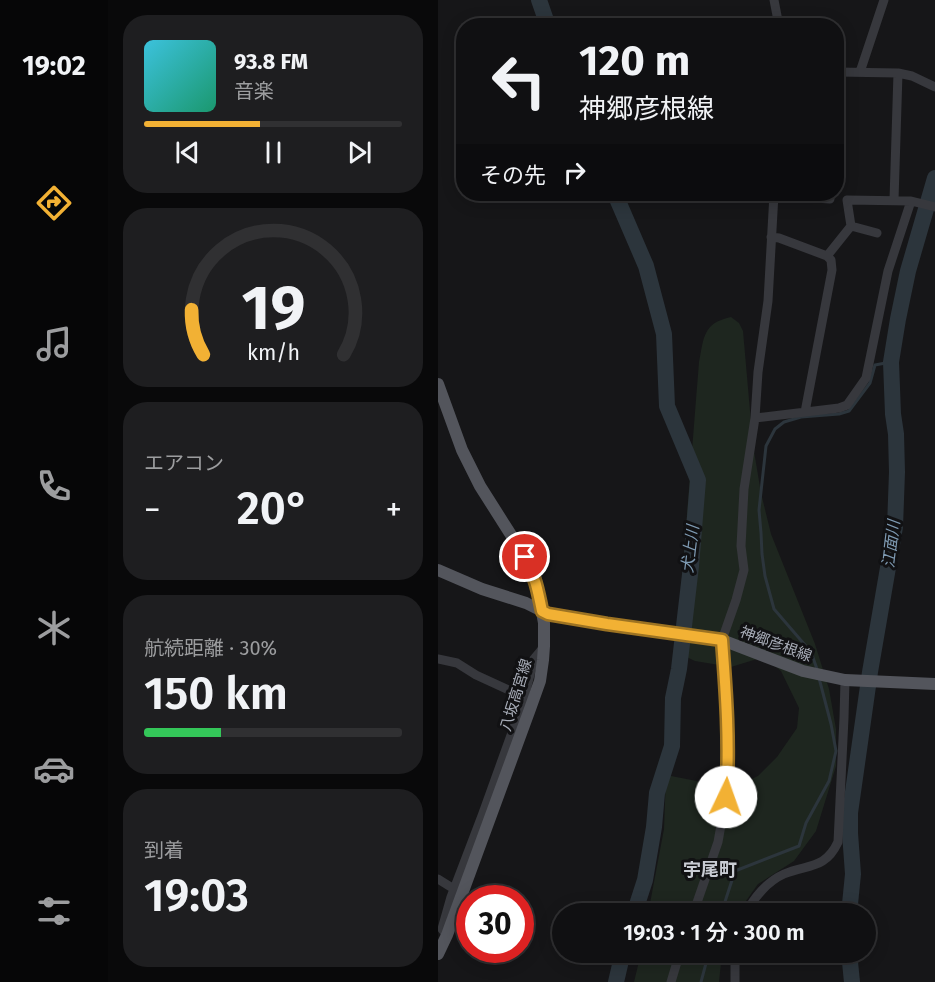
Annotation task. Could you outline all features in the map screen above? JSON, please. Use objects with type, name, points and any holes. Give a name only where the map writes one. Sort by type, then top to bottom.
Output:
[{"type":"main road","name":"八坂高宮線","points":[[438,384],[458,440],[480,486],[533,572],[544,623],[543,660],[536,690],[447,935],[438,954]]},
{"type":"main road","name":"神郷彦根線","points":[[438,570],[556,616],[718,640],[803,671],[845,680],[935,684]]},
{"type":"street","points":[[774,0],[777,18]]},
{"type":"street","points":[[860,72],[884,0]]},
{"type":"street","points":[[844,72],[898,73],[912,76],[935,87]]},
{"type":"street","points":[[894,200],[898,73]]},
{"type":"street","points":[[844,199],[894,200],[933,206]]},
{"type":"street","points":[[827,256],[851,226],[847,200]]},
{"type":"street","points":[[697,903],[718,842],[726,797],[728,770],[725,685],[718,640],[736,600],[744,570],[741,546],[744,489],[755,418],[758,372],[768,301],[774,201]]},
{"type":"street","points":[[755,418],[839,408],[847,405],[866,378],[888,271],[916,202]]},
{"type":"street","points":[[851,226],[877,233]]},
{"type":"street","points":[[771,237],[827,256],[831,260],[832,270],[805,412]]},
{"type":"street","points":[[447,935],[442,929],[454,890],[524,697],[534,659],[544,646]]},
{"type":"street","points":[[438,659],[457,663],[476,675],[524,697]]},
{"type":"street","points":[[752,903],[771,881],[786,873],[815,866],[824,861],[838,842],[845,680]]},
{"type":"street","points":[[438,879],[454,890]]},
{"type":"street","points":[[671,982],[677,963]]},
{"type":"street","points":[[735,963],[735,982]]},
{"type":"shaded area","points":[[731,317],[739,323],[743,331],[753,445],[761,493],[771,534],[815,644],[829,689],[836,729],[836,766],[816,831],[794,861],[758,884],[745,903],[650,903],[664,829],[666,775],[717,785],[743,783],[758,776],[777,757],[797,728],[799,708],[781,671],[767,660],[757,659],[731,667],[695,661],[676,652],[699,362],[706,332],[722,320]]},
{"type":"shaded area","points":[[639,963],[721,963],[719,982],[634,982]]},
{"type":"waterway","name":"犬上川","points":[[539,0],[545,18]]},
{"type":"waterway","name":"江面川","points":[[850,903],[853,874],[850,813],[870,672],[895,527],[897,472],[891,362],[908,271],[935,178]]},
{"type":"waterway","name":"犬上川","points":[[618,201],[646,266],[664,334],[667,406],[698,480],[691,566],[679,669],[673,698],[672,746],[657,793],[645,880],[638,903]]},
{"type":"waterway","points":[[817,669],[811,652],[774,609],[765,576],[759,510],[766,446],[775,429],[784,422],[801,417],[849,411],[870,383],[875,365],[891,362]]},
{"type":"waterway","points":[[725,903],[735,871],[799,846],[806,823],[829,781],[836,751],[819,678]]},
{"type":"waterway","name":"犬上川","points":[[616,982],[620,963]]},
{"type":"waterway","points":[[701,982],[706,963]]},
{"type":"waterway","name":"江面川","points":[[850,963],[852,982]]},
{"type":"district","name":"宇尾町","points":[[710,870]]},
{"type":"route","points":[[525,557],[536,579],[542,611],[548,614],[722,640],[728,770],[726,797]]}]
